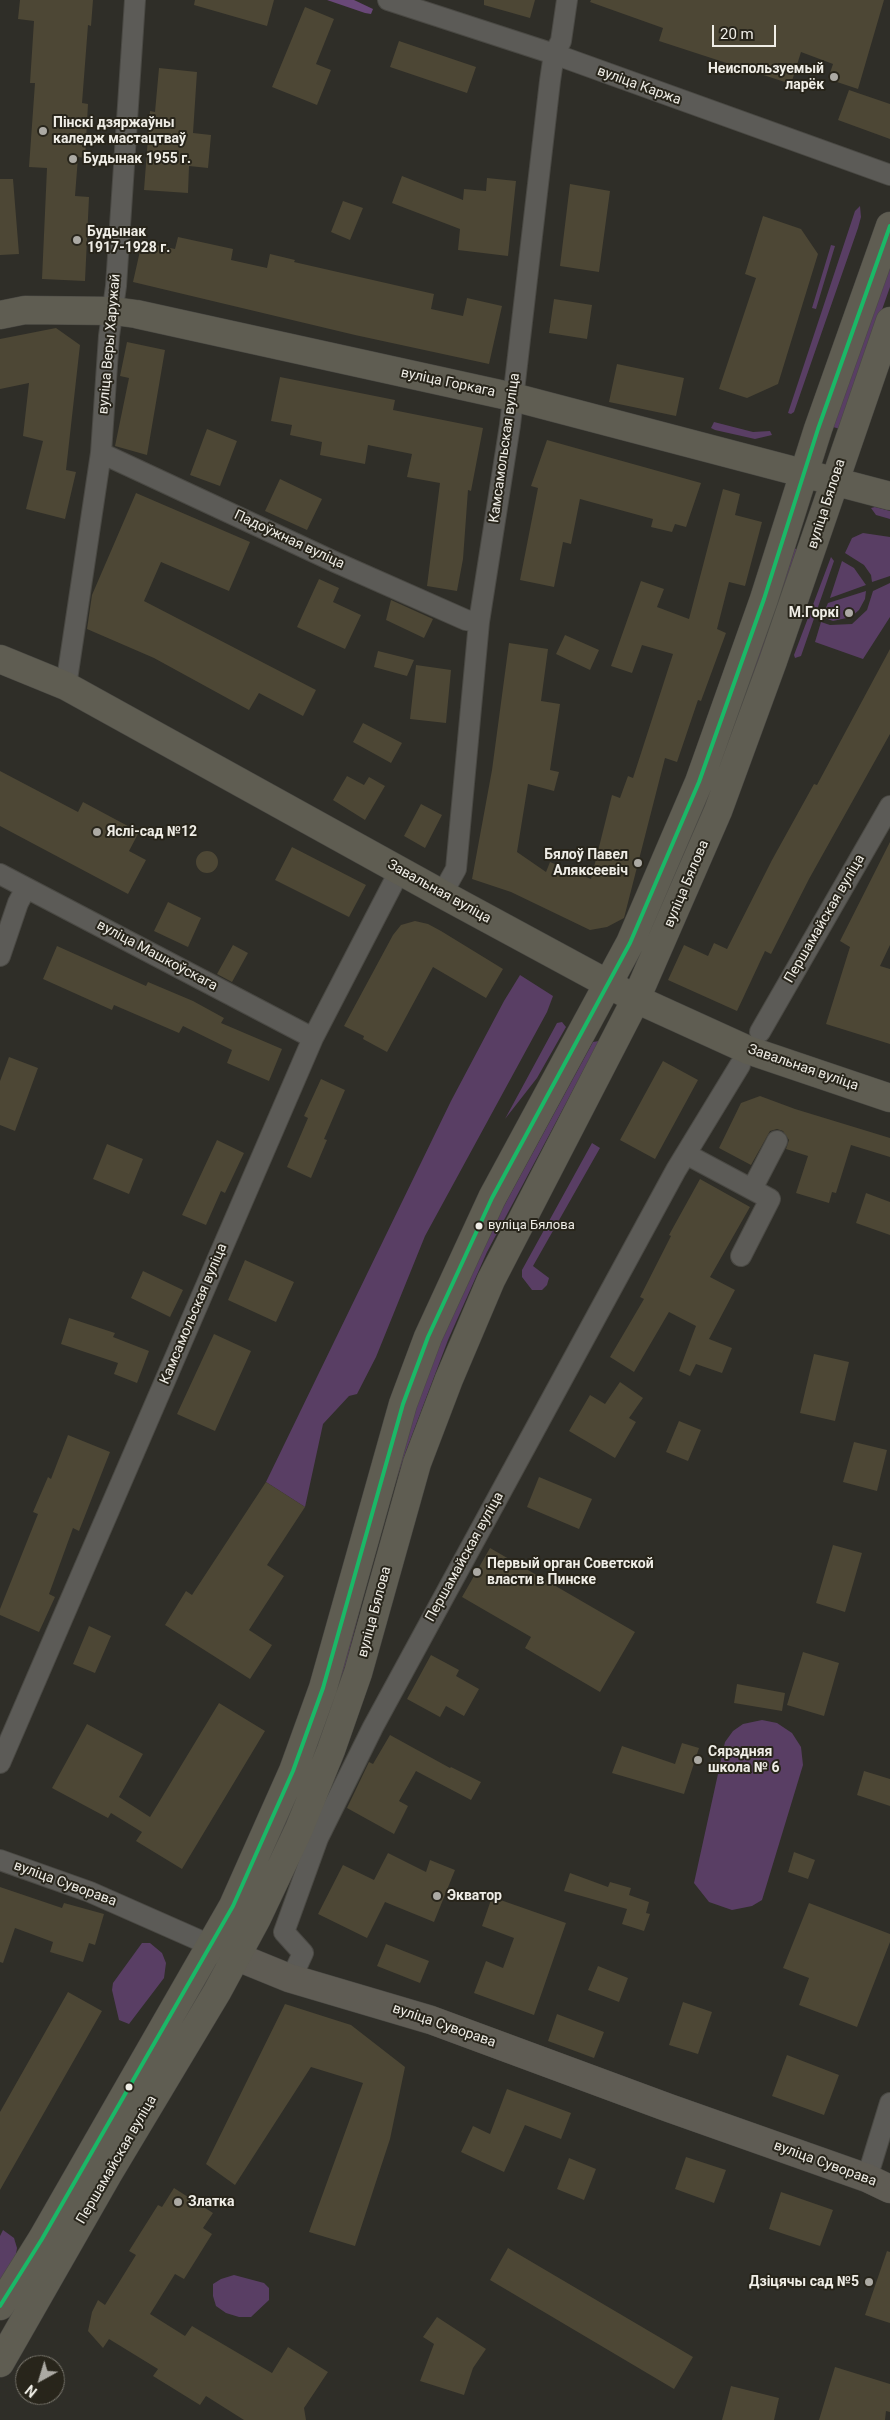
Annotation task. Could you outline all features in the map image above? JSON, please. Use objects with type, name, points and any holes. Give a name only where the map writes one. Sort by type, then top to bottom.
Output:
[{"type":"main road","name":"вуліца Бялова","points":[[210,1946],[233,1906],[293,1772],[308,1731],[354,1584],[404,1404],[428,1337],[492,1198],[630,943],[699,782],[764,600],[804,474],[890,226]]},
{"type":"main road","name":"вуліца Горкага","points":[[0,315],[25,310],[114,311],[513,397],[890,496]]},
{"type":"main road","name":"вуліца Бялова","points":[[236,1958],[299,1829],[331,1750],[358,1673],[417,1463],[449,1379],[491,1280],[636,998],[718,812],[776,652],[890,321]]},
{"type":"main road","name":"Завальная вуліца","points":[[0,659],[66,686],[442,894],[636,998],[748,1050],[890,1098]]},
{"type":"main road","name":"Першамайская вуліца","points":[[0,2306],[210,1946]]},
{"type":"main road","name":"Першамайская вуліца","points":[[0,2363],[108,2174],[236,1958]]},
{"type":"street","name":"вуліца Веры Харужай","points":[[66,686],[101,453],[109,336],[114,311],[135,0]]},
{"type":"street","name":"вуліца Каржа","points":[[388,0],[554,54],[890,175]]},
{"type":"street","name":"Камсамольская вуліца","points":[[442,894],[456,869],[479,622],[513,397],[554,54],[561,42],[567,0]]},
{"type":"street","name":"Падоўжная вуліца","points":[[101,453],[335,562],[466,620],[479,622]]},
{"type":"street","name":"Першамайская вуліца","points":[[760,1032],[890,806]]},
{"type":"street","name":"Камсамольская вуліца","points":[[0,1763],[313,1038],[400,870]]},
{"type":"street","name":"вуліца Машкоўскага","points":[[0,874],[313,1038]]},
{"type":"street","points":[[0,956],[18,903],[26,888]]},
{"type":"street","name":"Першамайская вуліца","points":[[296,1966],[303,1953],[284,1932],[318,1838],[373,1727],[686,1154],[740,1065]]},
{"type":"street","points":[[752,1189],[777,1141]]},
{"type":"street","points":[[686,1154],[770,1198],[741,1256]]},
{"type":"street","name":"вуліца Суворава","points":[[0,1860],[90,1892],[236,1958],[289,1978],[431,2020],[878,2183]]},
{"type":"street","points":[[878,2183],[890,2103]]},
{"type":"shaded area","points":[[327,0],[354,0],[373,9],[371,14],[365,13]]},
{"type":"shaded area","points":[[860,206],[861,217],[858,228],[794,412],[788,413],[855,211]]},
{"type":"shaded area","points":[[831,245],[835,246],[816,309],[812,308]]},
{"type":"shaded area","points":[[890,267],[890,287],[840,429],[833,427]]},
{"type":"shaded area","points":[[714,422],[753,432],[770,431],[772,435],[755,439],[715,430],[711,428]]},
{"type":"shaded area","points":[[875,507],[890,511],[890,519],[876,515],[871,508]]},
{"type":"shaded area","points":[[863,533],[890,537],[890,576],[872,582],[871,575],[864,565],[845,553],[852,538]]},
{"type":"shaded area","points":[[793,548],[800,550],[716,784]]},
{"type":"shaded area","points":[[831,557],[834,561],[801,656],[795,658],[794,655]]},
{"type":"shaded area","points":[[842,561],[854,568],[866,585],[830,598]]},
{"type":"shaded area","points":[[890,583],[890,617],[863,659],[815,642],[821,622],[830,625],[852,624],[867,610],[873,591]]},
{"type":"shaded area","points":[[866,591],[865,599],[859,610],[851,617],[833,621],[822,617],[828,603]]},
{"type":"shaded area","points":[[520,975],[553,996],[547,1012],[425,1236],[376,1357],[357,1394],[349,1396],[323,1424],[305,1507],[266,1482],[451,1101],[504,1001]]},
{"type":"shaded area","points":[[562,1022],[566,1027],[537,1078],[505,1119],[557,1023]]},
{"type":"shaded area","points":[[599,1041],[487,1252],[448,1340],[406,1451],[381,1526],[347,1660],[319,1747],[260,1886],[250,1893],[426,1375],[481,1248],[593,1042]]},
{"type":"shaded area","points":[[592,1143],[600,1148],[533,1266],[549,1278],[547,1285],[542,1290],[532,1290],[522,1277],[522,1270]]},
{"type":"shaded area","points":[[762,1720],[777,1723],[792,1733],[801,1747],[803,1765],[762,1900],[752,1906],[732,1910],[709,1902],[694,1883],[725,1742],[733,1731],[743,1724]]},
{"type":"shaded area","points":[[142,1943],[150,1943],[162,1953],[166,1963],[164,1978],[129,2024],[119,2020],[112,1990],[113,1983]]},
{"type":"shaded area","points":[[3,2230],[14,2238],[17,2248],[15,2260],[0,2285],[0,2236]]},
{"type":"shaded area","points":[[234,2275],[264,2283],[269,2288],[269,2300],[251,2317],[239,2317],[226,2313],[216,2306],[213,2296],[213,2284]]},
{"type":"building","points":[[20,0],[93,0],[91,26],[88,25],[82,103],[88,104],[85,158],[78,157],[75,196],[89,197],[85,281],[42,279],[47,168],[29,167],[35,83],[30,83],[34,21],[18,19]]},
{"type":"building","points":[[195,0],[274,0],[267,26],[194,5]]},
{"type":"building","points":[[484,0],[535,0],[530,18],[484,5]]},
{"type":"building","points":[[591,0],[884,0],[858,89],[828,79],[833,64],[801,52],[791,84],[659,41],[663,28],[590,2]]},
{"type":"building","points":[[305,7],[334,19],[316,64],[331,70],[317,105],[272,87]]},
{"type":"building","points":[[399,41],[476,67],[467,93],[390,67]]},
{"type":"building","points":[[159,68],[197,72],[193,133],[211,135],[208,168],[189,166],[188,193],[144,190],[150,111],[155,112]]},
{"type":"building","points":[[849,90],[890,104],[890,139],[838,120]]},
{"type":"building","points":[[402,176],[463,200],[464,189],[486,191],[487,178],[516,181],[508,256],[458,250],[460,229],[392,203]]},
{"type":"building","points":[[0,179],[13,179],[19,254],[0,255]]},
{"type":"building","points":[[570,184],[610,191],[599,272],[560,266]]},
{"type":"building","points":[[343,201],[363,208],[350,240],[331,232]]},
{"type":"building","points":[[763,216],[801,229],[818,254],[778,384],[747,398],[719,389],[756,278],[745,274]]},
{"type":"building","points":[[178,237],[233,249],[231,260],[267,268],[270,254],[295,260],[294,262],[434,294],[431,309],[463,316],[467,298],[502,306],[489,364],[355,335],[133,282],[142,242],[175,249]]},
{"type":"building","points":[[554,299],[592,305],[587,339],[549,333]]},
{"type":"building","points":[[56,328],[80,345],[66,470],[76,472],[65,519],[26,509],[43,441],[23,436],[29,383],[0,389],[0,339]]},
{"type":"building","points":[[127,342],[165,350],[147,455],[115,446],[129,378],[120,376]]},
{"type":"building","points":[[617,364],[684,378],[676,416],[609,402]]},
{"type":"building","points":[[280,377],[395,400],[393,410],[483,428],[471,491],[468,490],[463,559],[457,591],[427,586],[440,483],[407,477],[412,454],[368,445],[365,464],[320,455],[322,442],[290,435],[292,425],[271,421]]},
{"type":"building","points":[[207,429],[237,441],[220,486],[190,475]]},
{"type":"building","points":[[547,440],[701,483],[686,527],[675,524],[672,532],[651,527],[653,519],[580,499],[571,544],[563,542],[554,587],[520,580],[538,488],[531,486]]},
{"type":"building","points":[[280,479],[322,499],[307,530],[265,511]]},
{"type":"building","points":[[723,489],[740,494],[735,515],[762,522],[745,586],[729,582],[717,629],[726,633],[701,701],[698,700],[677,762],[665,758],[624,918],[607,927],[590,930],[511,892],[472,879],[492,770],[509,643],[548,649],[541,701],[560,704],[550,770],[559,772],[554,791],[528,784],[517,852],[546,872],[550,862],[591,879],[612,795],[620,798],[628,776],[633,778],[673,654],[642,645],[632,673],[611,666],[641,581],[664,589],[657,607],[689,619]]},
{"type":"building","points":[[136,493],[250,542],[229,591],[161,562],[144,601],[316,690],[303,716],[259,693],[249,710],[154,658],[87,629],[92,595]]},
{"type":"building","points":[[319,579],[339,588],[333,602],[361,615],[345,649],[297,627]]},
{"type":"building","points":[[391,600],[433,619],[424,638],[386,620]]},
{"type":"building","points":[[565,635],[599,650],[590,670],[556,654]]},
{"type":"building","points":[[890,649],[890,734],[809,879],[771,954],[765,951],[737,1011],[668,980],[684,945],[708,956],[714,943],[727,949],[772,860],[814,784],[817,785]]},
{"type":"building","points":[[378,651],[414,660],[407,676],[374,667]]},
{"type":"building","points":[[416,665],[451,670],[446,723],[410,719]]},
{"type":"building","points":[[363,723],[402,743],[391,763],[353,742]]},
{"type":"building","points":[[0,771],[78,812],[83,802],[139,832],[129,851],[146,860],[128,894],[0,826]]},
{"type":"building","points":[[347,776],[364,785],[369,777],[385,786],[365,820],[333,800]]},
{"type":"building","points":[[421,804],[442,815],[425,848],[404,836]]},
{"type":"building","points":[[890,842],[890,945],[880,966],[890,969],[890,1044],[826,1024],[850,947],[840,941]]},
{"type":"building","points":[[292,847],[366,885],[349,917],[275,880]]},
{"type":"building","points":[[207,851],[215,854],[218,862],[215,870],[207,873],[199,870],[196,862],[199,854]]},
{"type":"building","points":[[168,902],[201,918],[188,947],[154,931]]},
{"type":"building","points":[[415,921],[428,924],[441,931],[503,969],[486,998],[433,967],[387,1052],[363,1039],[364,1036],[344,1026],[393,935],[401,925]]},
{"type":"building","points":[[233,945],[248,953],[232,982],[217,974]]},
{"type":"building","points":[[57,946],[146,986],[148,982],[193,1001],[224,1018],[221,1023],[282,1049],[269,1081],[227,1063],[232,1050],[183,1026],[179,1033],[114,1005],[112,1010],[43,979]]},
{"type":"building","points":[[9,1057],[38,1068],[15,1131],[0,1125],[0,1081]]},
{"type":"building","points":[[663,1061],[698,1080],[655,1159],[620,1140]]},
{"type":"building","points":[[321,1079],[345,1090],[324,1139],[327,1140],[311,1178],[287,1167],[308,1118],[304,1116]]},
{"type":"building","points":[[760,1096],[795,1109],[890,1138],[890,1157],[851,1145],[836,1193],[832,1192],[829,1203],[796,1193],[808,1156],[786,1149],[789,1140],[783,1131],[777,1129],[770,1131],[751,1165],[719,1148],[741,1103]]},
{"type":"building","points":[[217,1140],[244,1153],[225,1193],[221,1191],[206,1225],[182,1215]]},
{"type":"building","points":[[107,1144],[143,1159],[129,1194],[93,1179]]},
{"type":"building","points":[[700,1179],[750,1207],[710,1277],[735,1290],[709,1339],[732,1348],[722,1373],[696,1364],[690,1376],[679,1371],[696,1326],[669,1312],[634,1372],[610,1357],[644,1299],[640,1297],[671,1236],[669,1235]]},
{"type":"building","points":[[866,1193],[890,1202],[890,1235],[856,1223]]},
{"type":"building","points":[[245,1260],[294,1282],[276,1322],[228,1300]]},
{"type":"building","points":[[143,1271],[183,1290],[170,1317],[131,1298]]},
{"type":"building","points":[[69,1318],[115,1333],[113,1337],[149,1351],[137,1383],[114,1374],[118,1363],[61,1344]]},
{"type":"building","points":[[214,1334],[251,1351],[215,1431],[177,1414]]},
{"type":"building","points":[[814,1354],[849,1362],[835,1421],[800,1413]]},
{"type":"building","points":[[620,1382],[643,1398],[629,1418],[636,1422],[615,1458],[569,1431],[590,1395],[605,1404]]},
{"type":"building","points":[[679,1421],[701,1430],[688,1461],[666,1452]]},
{"type":"building","points":[[68,1435],[110,1452],[79,1531],[73,1528],[49,1594],[55,1597],[39,1632],[0,1615],[0,1609],[38,1514],[33,1512],[48,1477],[51,1479]]},
{"type":"building","points":[[854,1442],[887,1450],[877,1491],[843,1482]]},
{"type":"building","points":[[539,1477],[592,1499],[579,1529],[527,1507]]},
{"type":"building","points":[[266,1482],[305,1507],[267,1565],[284,1576],[249,1630],[272,1645],[250,1679],[165,1625],[186,1591],[192,1595]]},
{"type":"building","points":[[833,1545],[862,1553],[845,1612],[816,1603]]},
{"type":"building","points":[[490,1548],[635,1632],[600,1692],[525,1648],[531,1637],[462,1597]]},
{"type":"building","points":[[89,1626],[111,1636],[95,1673],[73,1664]]},
{"type":"building","points":[[803,1652],[839,1663],[824,1716],[787,1705]]},
{"type":"building","points":[[431,1655],[459,1670],[456,1676],[479,1689],[464,1716],[446,1706],[440,1717],[407,1699]]},
{"type":"building","points":[[737,1684],[785,1693],[782,1711],[734,1703]]},
{"type":"building","points":[[219,1703],[265,1731],[182,1869],[136,1841],[142,1832],[111,1813],[108,1818],[52,1788],[87,1724],[143,1754],[119,1797],[150,1817]]},
{"type":"building","points":[[390,1735],[450,1768],[481,1782],[471,1800],[416,1771],[399,1801],[408,1806],[394,1834],[347,1808],[369,1762],[373,1764]]},
{"type":"building","points":[[682,1743],[699,1748],[684,1794],[612,1773],[622,1746],[675,1764]]},
{"type":"building","points":[[864,1771],[890,1779],[890,1806],[857,1795]]},
{"type":"building","points":[[794,1852],[815,1860],[808,1879],[788,1872]]},
{"type":"building","points":[[388,1853],[426,1872],[430,1860],[455,1870],[434,1922],[385,1902],[367,1938],[318,1914],[343,1865],[374,1880]]},
{"type":"building","points":[[570,1873],[608,1887],[610,1882],[631,1888],[629,1895],[649,1902],[646,1913],[650,1914],[644,1931],[622,1924],[627,1909],[564,1891]]},
{"type":"building","points":[[0,1887],[62,1908],[64,1903],[104,1914],[95,1945],[89,1943],[83,1962],[50,1952],[53,1942],[15,1928],[3,1963],[0,1962]]},
{"type":"building","points":[[492,1897],[566,1923],[534,2015],[474,1993],[486,1961],[503,1968],[514,1938],[482,1926]]},
{"type":"building","points":[[809,1903],[890,1934],[890,1942],[857,2027],[799,2005],[809,1978],[783,1968]]},
{"type":"building","points":[[386,1944],[429,1961],[420,1983],[377,1966]]},
{"type":"building","points":[[598,1966],[628,1978],[619,2002],[588,1990]]},
{"type":"building","points":[[68,1992],[102,2011],[0,2190],[0,2112]]},
{"type":"building","points":[[683,2002],[712,2012],[698,2054],[669,2045]]},
{"type":"building","points":[[285,2004],[351,2025],[405,2067],[390,2139],[355,2246],[309,2232],[363,2083],[311,2067],[235,2185],[206,2164]]},
{"type":"building","points":[[557,2014],[604,2032],[594,2058],[548,2041]]},
{"type":"building","points":[[787,2055],[839,2075],[824,2115],[772,2096]]},
{"type":"building","points":[[507,2089],[571,2113],[561,2139],[525,2125],[504,2172],[461,2152],[473,2126],[490,2134]]},
{"type":"building","points":[[686,2157],[726,2170],[714,2203],[675,2189]]},
{"type":"building","points":[[569,2158],[596,2169],[584,2200],[557,2189]]},
{"type":"building","points":[[174,2188],[213,2213],[203,2228],[212,2234],[184,2279],[175,2274],[150,2314],[185,2336],[192,2326],[272,2373],[288,2347],[328,2372],[304,2408],[306,2420],[244,2420],[206,2396],[200,2405],[153,2376],[158,2369],[109,2339],[103,2348],[88,2331],[92,2312],[98,2300],[105,2305],[136,2255],[129,2251],[158,2205],[162,2207]]},
{"type":"building","points":[[781,2192],[833,2210],[820,2246],[769,2229]]},
{"type":"building","points":[[508,2248],[693,2357],[674,2389],[490,2280]]},
{"type":"building","points":[[887,2251],[890,2252],[890,2323],[865,2315]]},
{"type":"building","points":[[437,2317],[486,2349],[473,2368],[464,2395],[420,2381],[434,2344],[423,2337]]},
{"type":"building","points":[[835,2367],[890,2384],[890,2412],[886,2411],[885,2420],[819,2420]]},
{"type":"building","points":[[731,2386],[779,2398],[774,2420],[722,2420]]},
{"type":"transit line","points":[[0,2306],[42,2239],[233,1906],[293,1771],[323,1688],[403,1404],[428,1337],[492,1198],[630,943],[699,782],[764,599],[818,429],[890,226]]},
{"type":"place","name":"Неиспользуемый ларёк","points":[[834,77]]},
{"type":"place","name":"Пінскі дзяржаўны каледж мастацтваў","points":[[43,131]]},
{"type":"place","name":"Будынак 1955 г.","points":[[73,159]]},
{"type":"place","name":"Будынак 1917-1928 г.","points":[[77,240]]},
{"type":"place","name":"М.Горкі","points":[[849,613]]},
{"type":"place","name":"Яслі-сад №12","points":[[97,832]]},
{"type":"place","name":"Бялоў Павел Аляксеевіч","points":[[638,863]]},
{"type":"place","name":"вуліца Бялова","points":[[479,1226]]},
{"type":"place","name":"Первый орган Советской власти в Пинске","points":[[477,1572]]},
{"type":"place","name":"Сярэдняя школа № 6","points":[[698,1760]]},
{"type":"place","name":"Экватор","points":[[437,1896]]},
{"type":"place","name":"Златка","points":[[178,2202]]},
{"type":"place","name":"Дзіцячы сад №5","points":[[869,2282]]}]
